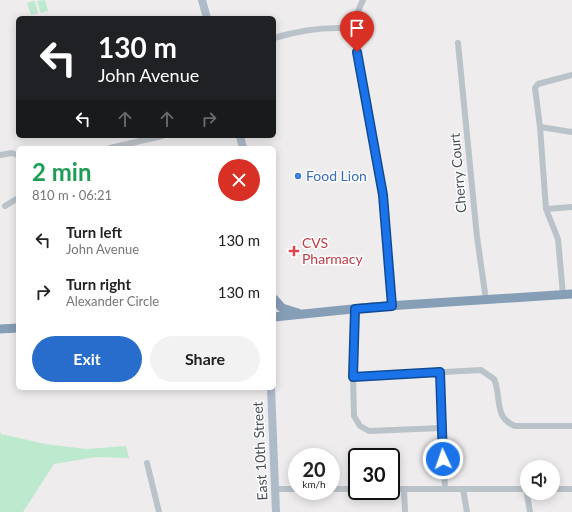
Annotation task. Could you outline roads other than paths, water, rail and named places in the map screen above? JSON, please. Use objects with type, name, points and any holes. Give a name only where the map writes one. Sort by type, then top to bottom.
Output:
[{"type":"highway","points":[[276,317],[392,306],[567,294]]},
{"type":"highway","points":[[276,301],[282,308],[301,315]]},
{"type":"highway","points":[[0,329],[16,328]]},
{"type":"main road","points":[[202,0],[206,16]]},
{"type":"main road","name":"East 10th Street","points":[[271,390],[276,512]]},
{"type":"street","points":[[363,0],[356,14],[355,29],[357,52],[383,195],[392,306]]},
{"type":"street","points":[[276,38],[316,28],[334,27],[355,29]]},
{"type":"street","name":"Cherry Court","points":[[458,43],[477,237],[486,300]]},
{"type":"street","points":[[567,294],[558,239],[546,209],[540,127],[535,88],[538,84],[572,75]]},
{"type":"street","points":[[540,127],[572,132]]},
{"type":"street","points":[[119,146],[153,138]]},
{"type":"street","points":[[0,155],[12,153],[16,154]]},
{"type":"street","points":[[5,206],[16,199]]},
{"type":"street","points":[[546,209],[572,207]]},
{"type":"street","points":[[355,309],[353,377],[354,416],[360,426],[369,430],[442,428]]},
{"type":"street","points":[[353,377],[480,370],[488,373],[494,379],[503,418],[515,426],[572,426]]},
{"type":"street","points":[[440,372],[445,489]]},
{"type":"street","points":[[147,463],[159,512]]},
{"type":"street","points":[[275,489],[288,489]]},
{"type":"street","points":[[400,489],[520,489]]},
{"type":"street","points":[[404,489],[405,512]]},
{"type":"street","points":[[464,489],[467,512]]},
{"type":"street","points":[[560,489],[572,489]]},
{"type":"street","points":[[528,500],[530,512]]},
{"type":"place","name":"Food Lion","points":[[298,176]]},
{"type":"place","name":"CVS Pharmacy","points":[[294,251]]}]
